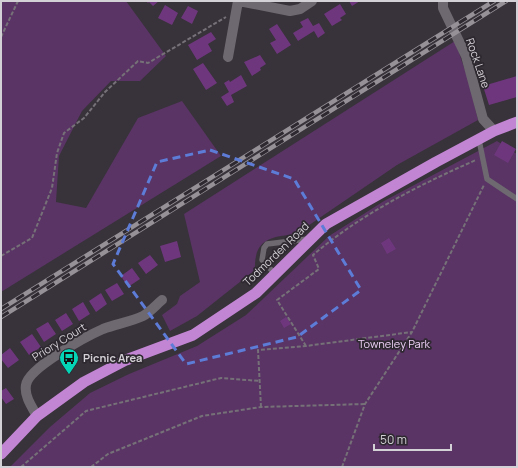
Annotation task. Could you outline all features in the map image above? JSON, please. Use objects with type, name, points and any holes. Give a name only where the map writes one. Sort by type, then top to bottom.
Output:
[{"type":"highway","name":"Todmorden Road","points":[[1,454],[37,416],[84,382],[126,360],[193,335],[256,293],[326,224],[494,131],[517,122]]},
{"type":"street","points":[[228,57],[238,4],[290,11],[300,9],[312,1]]},
{"type":"street","name":"Rock Lane","points":[[443,1],[443,8],[466,56],[483,119],[494,131]]},
{"type":"street","name":"Priory Court","points":[[37,416],[27,397],[26,391],[26,385],[32,373],[81,340],[105,329],[127,323],[145,315],[162,300]]},
{"type":"lane","points":[[479,140],[487,179],[517,199]]},
{"type":"lane","points":[[274,274],[262,260],[264,248],[268,244],[311,238]]},
{"type":"path","points":[[1,37],[18,1]]},
{"type":"path","points":[[1,256],[32,238],[52,188],[57,154],[64,133],[84,118],[105,92],[138,61],[148,63],[193,35],[238,4]]},
{"type":"path","points":[[306,346],[277,300],[319,269],[313,255],[334,237],[366,216],[440,176],[483,158]]},
{"type":"path","points":[[342,467],[365,404],[412,332],[487,179]]},
{"type":"path","points":[[261,407],[258,350],[306,346],[412,332]]},
{"type":"path","points":[[21,467],[86,412],[221,378],[260,381]]},
{"type":"path","points":[[91,467],[108,454],[202,416],[261,407],[365,404]]},
{"type":"highlighted area","points":[[210,150],[294,179],[361,290],[297,337],[186,364],[113,264],[157,162]]},
{"type":"green space","points":[[1,1],[126,1],[166,56],[140,81],[111,81],[82,111],[59,156],[56,202],[86,208],[138,118],[182,101],[221,156],[1,292]]},
{"type":"green space","points":[[455,41],[468,79],[478,120],[397,165],[296,234],[278,237],[265,242],[257,252],[255,270],[197,316],[170,331],[162,315],[177,304],[180,296],[200,282],[184,214]]},
{"type":"green space","name":"Towneley Park","points":[[497,141],[517,154],[517,467],[10,467],[50,427],[90,393],[129,374],[197,346],[246,315],[329,236],[384,201]]},
{"type":"building","points":[[146,1],[159,1],[153,6]]},
{"type":"building","points":[[349,1],[360,1],[352,6]]},
{"type":"building","points":[[340,4],[346,14],[340,18],[342,20],[332,26],[324,14]]},
{"type":"building","points":[[165,5],[178,13],[172,25],[158,18]]},
{"type":"building","points":[[188,6],[198,11],[192,24],[181,18]]},
{"type":"building","points":[[308,18],[313,26],[319,23],[325,33],[318,38],[314,31],[298,41],[293,33],[303,27],[300,22]]},
{"type":"building","points":[[277,24],[291,45],[277,54],[270,43],[276,40],[269,29]]},
{"type":"building","points":[[211,32],[216,39],[208,44],[212,51],[197,60],[188,45]]},
{"type":"building","points":[[260,55],[266,64],[260,68],[261,70],[252,76],[244,62]]},
{"type":"building","points":[[203,63],[217,83],[206,90],[193,69]]},
{"type":"building","points":[[241,75],[247,86],[231,95],[234,102],[227,106],[221,97],[229,92],[224,83],[229,80],[230,82]]},
{"type":"building","points":[[517,76],[517,97],[489,105],[483,86]]},
{"type":"building","points":[[502,141],[516,149],[508,163],[494,155]]},
{"type":"building","points":[[389,238],[396,249],[387,254],[381,243]]},
{"type":"building","points":[[177,241],[181,257],[165,262],[160,246]]},
{"type":"building","points":[[150,255],[158,265],[146,274],[138,263]]},
{"type":"building","points":[[132,268],[140,279],[128,287],[121,276]]},
{"type":"building","points":[[117,283],[124,294],[112,301],[105,290]]},
{"type":"building","points":[[101,293],[107,304],[96,312],[89,301]]},
{"type":"building","points":[[83,302],[90,314],[79,321],[72,309]]},
{"type":"building","points":[[66,313],[73,324],[62,331],[55,320]]},
{"type":"building","points":[[286,317],[291,324],[284,328],[280,321]]},
{"type":"building","points":[[48,322],[56,334],[44,342],[36,329]]},
{"type":"building","points":[[32,334],[41,347],[29,355],[20,342]]},
{"type":"building","points":[[10,348],[19,360],[8,368],[1,359],[1,355]]},
{"type":"building","points":[[6,388],[14,399],[6,404],[1,397],[1,391]]},
{"type":"railway","points":[[1,309],[494,1]]},
{"type":"railway","points":[[1,317],[506,1]]},
{"type":"place","name":"Picnic Area","points":[[69,375]]}]
